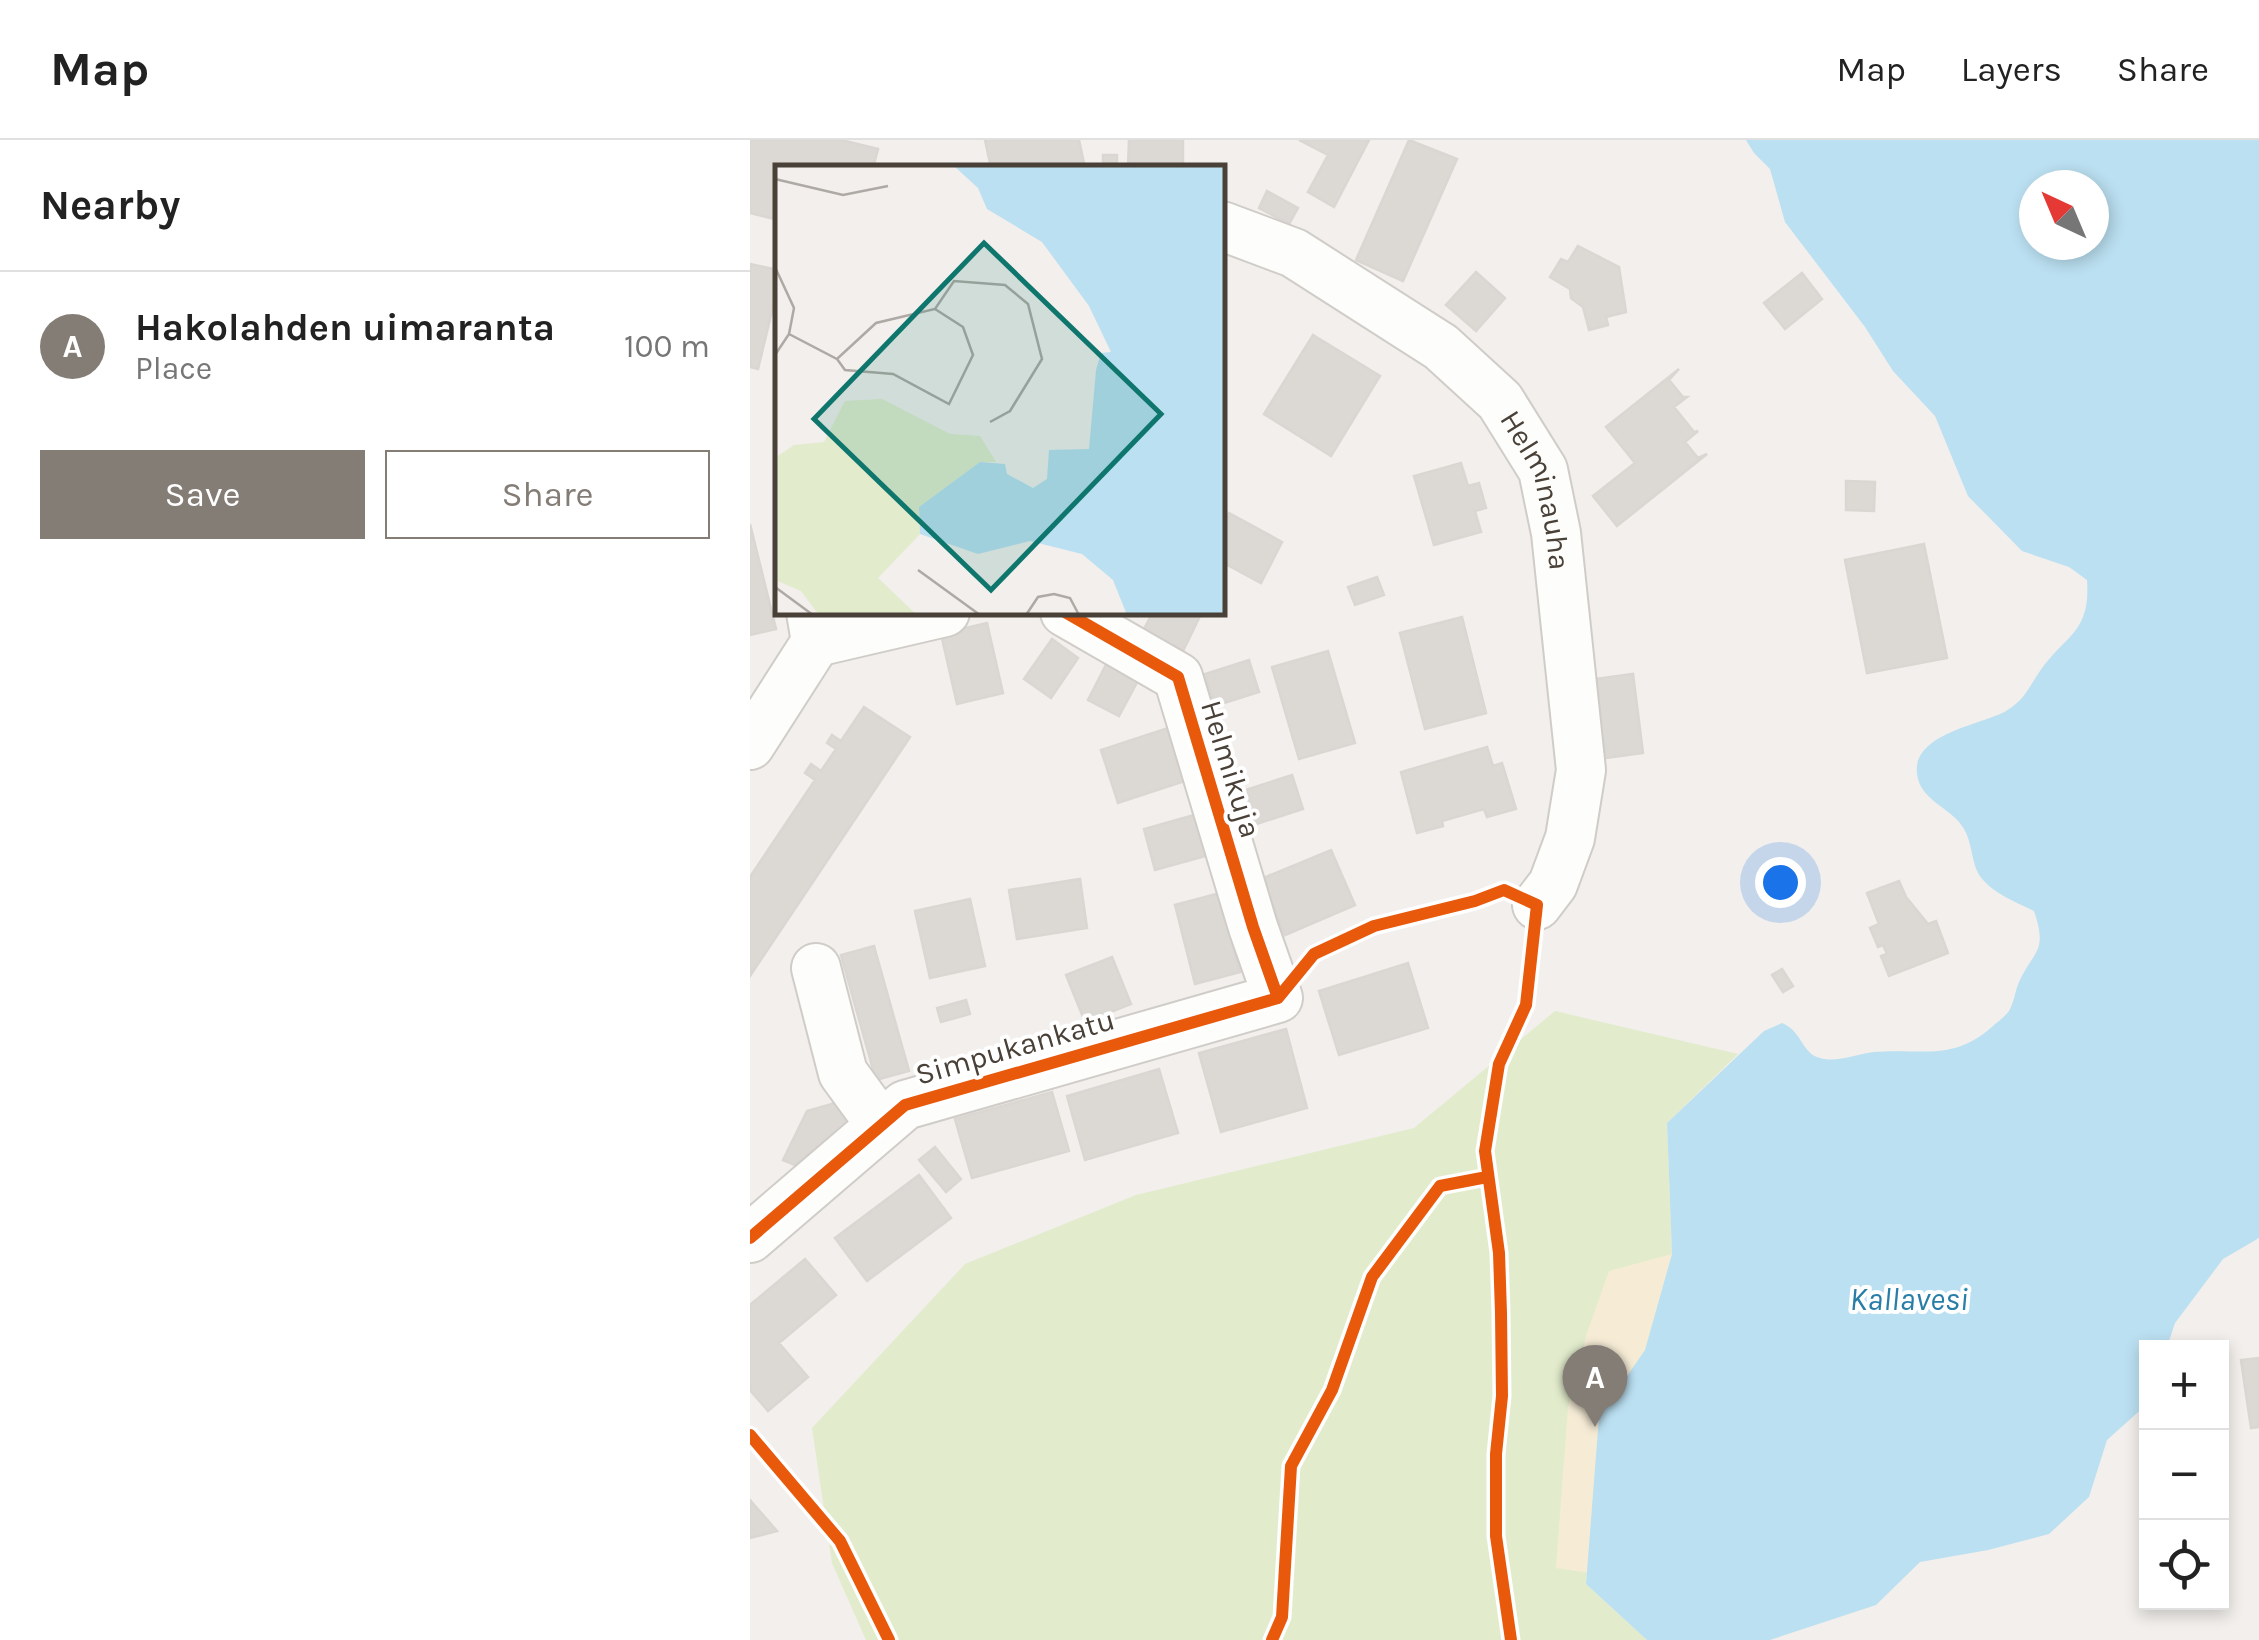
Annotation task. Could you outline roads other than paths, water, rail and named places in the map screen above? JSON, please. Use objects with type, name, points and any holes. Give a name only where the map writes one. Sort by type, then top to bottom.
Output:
[{"type":"street","name":"Helminauha","points":[[1225,227],[1294,253],[1440,347],[1500,401],[1543,470],[1556,533],[1582,770],[1570,838],[1553,884],[1537,905]]},
{"type":"street","points":[[750,745],[814,627],[919,615]]},
{"type":"street","name":"Helmikuja","points":[[1070,615],[1178,677],[1253,928],[1278,998]]},
{"type":"street","points":[[816,968],[843,1073],[881,1126]]},
{"type":"street","name":"Simpukankatu","points":[[750,1238],[904,1105],[1278,998]]},
{"type":"water","name":"Kallavesi","points":[[1746,140],[2259,140],[2259,1238],[2223,1259],[2175,1323],[2169,1340],[2139,1340],[2139,1411],[2107,1440],[2089,1497],[2049,1534],[1920,1562],[1876,1605],[1770,1640],[1647,1640],[1586,1584],[1599,1417],[1645,1350],[1672,1254],[1667,1123],[1764,1031],[1782,1023],[1794,1031],[1814,1056],[1833,1059],[1874,1052],[1950,1049],[1977,1038],[2007,1013],[2039,943],[2034,911],[2003,896],[1983,880],[1964,829],[1921,787],[1917,764],[1934,741],[2006,711],[2018,702],[2080,623],[2087,598],[2087,580],[2069,567],[2022,551],[1968,496],[1935,416],[1893,371],[1865,327],[1785,222],[1770,169]]},
{"type":"place","name":"Hakolahden uimaranta","points":[[1595,1427]]}]
